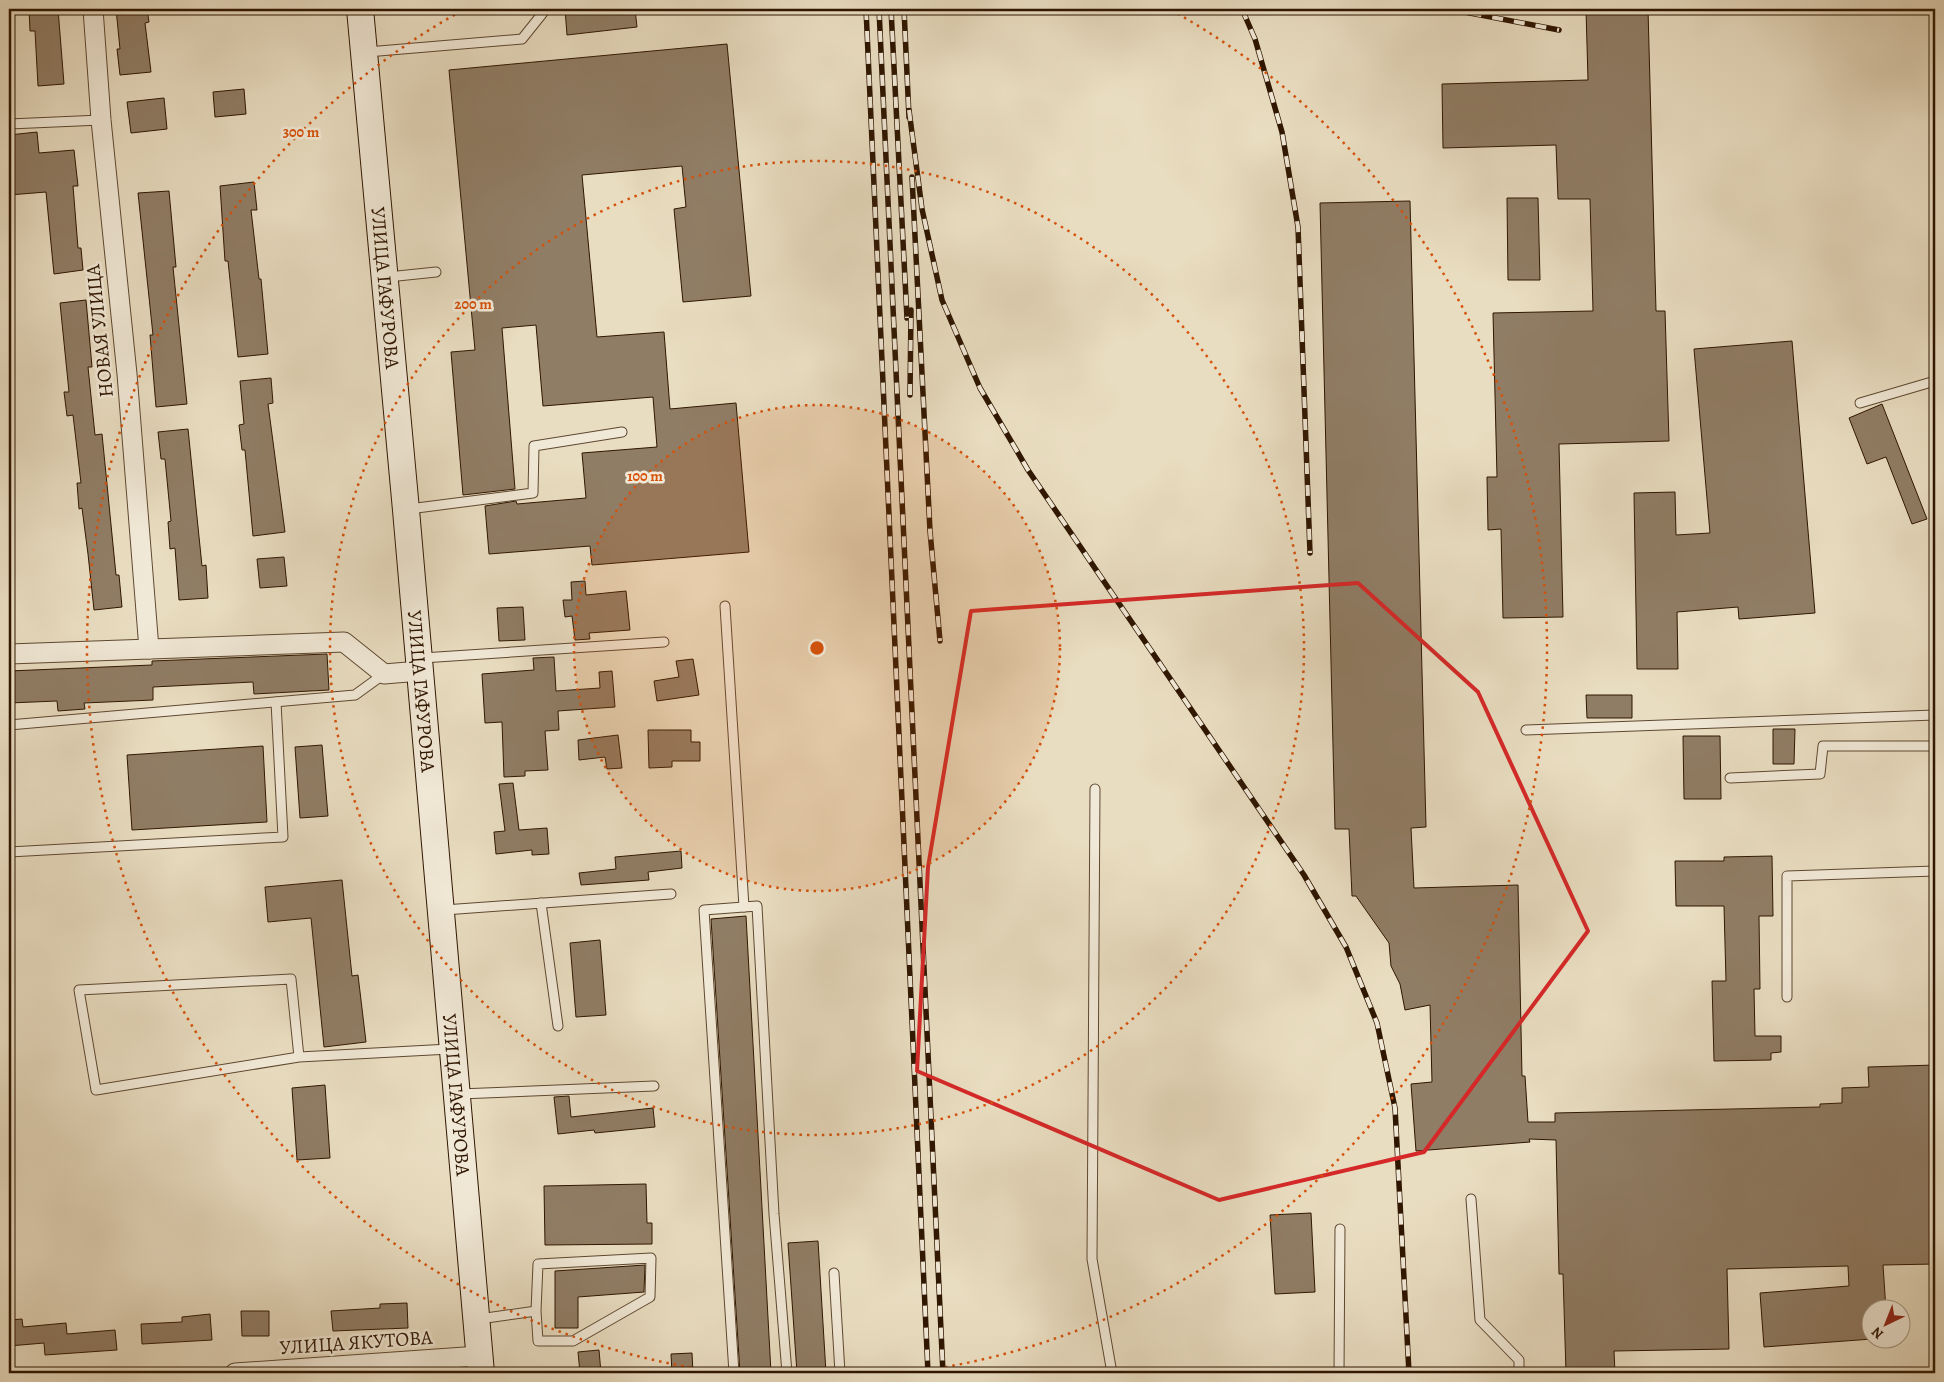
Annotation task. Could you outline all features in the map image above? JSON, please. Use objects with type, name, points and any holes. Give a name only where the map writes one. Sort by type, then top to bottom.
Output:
[{"type":"main road","name":"УЛИЦА ГАФУРОВА","points":[[360,9],[420,664],[480,1365]]},
{"type":"street","name":"НОВАЯ УЛИЦА","points":[[93,9],[101,120],[127,374],[149,649]]},
{"type":"street","points":[[9,654],[344,642],[384,674],[420,664]]},
{"type":"street","name":"УЛИЦА ЯКУТОВА","points":[[236,1373],[480,1365]]},
{"type":"lane","points":[[364,52],[522,39],[546,9]]},
{"type":"lane","points":[[9,124],[101,120]]},
{"type":"lane","points":[[385,277],[436,272]]},
{"type":"lane","points":[[1860,403],[1935,381]]},
{"type":"lane","points":[[406,510],[534,493],[534,446],[622,432]]},
{"type":"lane","points":[[725,606],[744,907]]},
{"type":"lane","points":[[420,664],[664,642]]},
{"type":"lane","points":[[9,725],[355,695],[384,674]]},
{"type":"lane","points":[[9,852],[283,837],[276,702]]},
{"type":"lane","points":[[1526,730],[1935,715]]},
{"type":"lane","points":[[1730,778],[1820,774],[1823,746],[1935,746]]},
{"type":"lane","points":[[1095,789],[1092,1259],[1112,1373]]},
{"type":"lane","points":[[1787,996],[1787,876],[1935,871]]},
{"type":"lane","points":[[441,910],[671,894]]},
{"type":"lane","points":[[541,903],[558,1026]]},
{"type":"lane","points":[[734,1373],[704,910],[757,906],[774,1214],[787,1373]]},
{"type":"lane","points":[[299,1057],[291,979],[79,990],[96,1090],[299,1057],[453,1048]]},
{"type":"lane","points":[[457,1094],[654,1086]]},
{"type":"lane","points":[[1471,1200],[1480,1320],[1519,1360],[1519,1373]]},
{"type":"lane","points":[[1340,1230],[1340,1373]]},
{"type":"lane","points":[[650,1258],[650,1297],[574,1341],[538,1341],[536,1312],[538,1264],[650,1258]]},
{"type":"lane","points":[[834,1273],[840,1373]]},
{"type":"lane","points":[[476,1320],[536,1312]]},
{"type":"highlighted area","points":[[1358,583],[1478,692],[1588,931],[1424,1152],[1219,1200],[917,1071],[928,867],[971,611]]},
{"type":"building","points":[[29,9],[58,9],[64,84],[38,86],[35,31],[30,31]]},
{"type":"building","points":[[116,9],[147,9],[149,22],[145,23],[151,72],[120,75],[117,49],[120,49]]},
{"type":"building","points":[[565,9],[635,9],[637,27],[567,35]]},
{"type":"building","points":[[1586,9],[1648,9],[1656,311],[1665,311],[1669,441],[1559,444],[1563,617],[1503,618],[1501,529],[1488,530],[1487,477],[1497,477],[1493,313],[1593,311],[1590,199],[1558,199],[1556,145],[1443,148],[1442,84],[1588,80]]},
{"type":"building","points":[[727,44],[751,296],[683,302],[674,209],[686,207],[682,166],[582,175],[597,337],[664,332],[670,409],[736,403],[749,552],[592,565],[590,546],[489,554],[485,506],[516,501],[517,504],[586,498],[582,453],[657,447],[653,397],[543,406],[536,325],[502,328],[515,489],[463,495],[451,352],[475,350],[449,70]]},
{"type":"building","points":[[244,89],[246,114],[215,117],[213,92]]},
{"type":"building","points":[[164,98],[167,129],[131,133],[127,102]]},
{"type":"building","points":[[37,132],[39,153],[74,150],[78,186],[73,186],[78,248],[81,248],[83,270],[54,274],[46,192],[9,195],[9,135]]},
{"type":"building","points":[[254,182],[257,210],[251,210],[259,279],[261,279],[268,354],[238,357],[228,261],[225,261],[220,186]]},
{"type":"building","points":[[169,191],[176,267],[173,267],[187,404],[156,407],[150,335],[153,335],[138,193]]},
{"type":"building","points":[[1507,198],[1538,198],[1540,280],[1508,280]]},
{"type":"building","points":[[1410,201],[1426,827],[1411,828],[1414,888],[1518,885],[1522,1076],[1525,1076],[1528,1122],[1555,1122],[1555,1113],[1820,1107],[1820,1104],[1842,1103],[1842,1088],[1869,1087],[1868,1067],[1935,1065],[1935,1264],[1883,1265],[1885,1300],[1862,1300],[1862,1340],[1764,1347],[1760,1293],[1849,1286],[1848,1266],[1727,1269],[1729,1349],[1614,1351],[1615,1373],[1566,1373],[1563,1274],[1559,1274],[1556,1140],[1529,1139],[1530,1142],[1416,1151],[1411,1084],[1432,1082],[1430,1005],[1405,1010],[1400,984],[1391,966],[1389,943],[1356,896],[1352,896],[1349,829],[1335,829],[1320,203]]},
{"type":"building","points":[[86,300],[92,367],[88,367],[95,435],[102,434],[116,575],[119,575],[122,607],[94,610],[82,508],[79,509],[77,483],[81,483],[73,415],[67,416],[64,392],[69,392],[60,303]]},
{"type":"building","points":[[1792,341],[1815,613],[1739,619],[1738,607],[1677,612],[1678,669],[1637,669],[1634,493],[1675,492],[1676,535],[1710,533],[1694,349]]},
{"type":"building","points":[[271,378],[273,403],[268,404],[285,532],[253,536],[245,450],[242,450],[239,425],[244,424],[240,381]]},
{"type":"building","points":[[1882,404],[1927,519],[1912,524],[1886,457],[1867,464],[1849,418]]},
{"type":"building","points":[[188,429],[202,566],[206,565],[208,598],[179,600],[175,548],[170,549],[168,522],[171,521],[165,459],[161,459],[158,432]]},
{"type":"building","points":[[284,557],[287,586],[260,588],[257,559]]},
{"type":"building","points":[[585,581],[586,595],[626,591],[630,630],[589,633],[590,639],[575,640],[572,616],[565,617],[563,600],[572,600],[571,582]]},
{"type":"building","points":[[523,607],[525,640],[499,641],[497,608]]},
{"type":"building","points":[[327,654],[329,690],[254,694],[253,682],[153,687],[153,700],[84,703],[85,709],[58,711],[57,701],[9,703],[9,671],[152,665],[152,661]]},
{"type":"building","points":[[554,657],[556,691],[600,688],[599,672],[612,671],[615,707],[558,711],[559,730],[545,731],[548,770],[525,771],[525,776],[504,777],[502,722],[485,723],[482,674],[534,670],[533,658]]},
{"type":"building","points":[[693,659],[699,695],[657,701],[654,681],[679,677],[676,661]]},
{"type":"building","points":[[1586,695],[1632,695],[1632,718],[1587,718]]},
{"type":"building","points":[[1773,729],[1795,729],[1794,764],[1773,764]]},
{"type":"building","points":[[648,730],[691,730],[691,742],[700,742],[700,761],[672,761],[672,767],[649,768]]},
{"type":"building","points":[[618,735],[622,768],[607,769],[605,757],[579,760],[578,740]]},
{"type":"building","points":[[1683,736],[1720,736],[1721,799],[1684,799]]},
{"type":"building","points":[[322,745],[328,816],[300,818],[295,747]]},
{"type":"building","points":[[263,746],[267,822],[132,830],[127,755]]},
{"type":"building","points":[[513,783],[519,830],[547,828],[549,854],[532,855],[532,850],[496,854],[494,832],[505,831],[499,784]]},
{"type":"building","points":[[681,851],[682,868],[648,872],[649,880],[581,885],[579,873],[616,869],[615,857]]},
{"type":"building","points":[[1772,856],[1773,916],[1759,916],[1760,989],[1754,989],[1755,1036],[1781,1036],[1781,1052],[1771,1053],[1771,1060],[1714,1061],[1712,981],[1726,981],[1724,906],[1676,906],[1675,861],[1724,861],[1724,857]]},
{"type":"building","points":[[342,880],[352,976],[358,975],[366,1042],[324,1047],[311,918],[268,922],[265,887]]},
{"type":"building","points":[[746,916],[771,1373],[740,1373],[711,919]]},
{"type":"building","points":[[600,940],[606,1015],[576,1017],[570,943]]},
{"type":"building","points":[[325,1085],[330,1158],[297,1160],[292,1088]]},
{"type":"building","points":[[569,1096],[571,1117],[653,1108],[655,1127],[595,1133],[594,1130],[558,1134],[554,1097]]},
{"type":"building","points":[[646,1184],[647,1223],[652,1223],[652,1244],[545,1245],[544,1186]]},
{"type":"building","points":[[1311,1213],[1315,1292],[1275,1294],[1270,1215]]},
{"type":"building","points":[[818,1241],[826,1373],[797,1373],[788,1243]]},
{"type":"building","points":[[645,1265],[644,1292],[578,1297],[578,1328],[555,1328],[555,1271]]},
{"type":"building","points":[[407,1303],[408,1328],[333,1331],[331,1311],[380,1308],[380,1304]]},
{"type":"building","points":[[241,1311],[269,1311],[269,1336],[242,1336]]},
{"type":"building","points":[[210,1314],[212,1340],[142,1344],[141,1324],[182,1322],[182,1317]]},
{"type":"building","points":[[22,1319],[23,1327],[66,1323],[67,1334],[115,1330],[117,1350],[45,1355],[44,1343],[9,1346],[9,1320]]},
{"type":"building","points":[[599,1350],[601,1373],[580,1373],[578,1352]]},
{"type":"building","points":[[692,1353],[693,1373],[672,1373],[671,1354]]},
{"type":"railway","points":[[866,9],[928,1373]]},
{"type":"railway","points":[[879,9],[943,1373]]},
{"type":"railway","points":[[891,9],[907,318]]},
{"type":"railway","points":[[904,9],[909,117]]},
{"type":"railway","points":[[1242,9],[1255,39],[1282,132],[1298,227],[1310,553]]},
{"type":"railway","points":[[1449,9],[1559,30]]},
{"type":"railway","points":[[909,110],[922,209],[942,300],[980,388],[1028,470],[1304,875],[1346,947],[1377,1023],[1395,1108],[1409,1373]]},
{"type":"railway","points":[[912,177],[930,531],[940,641]]},
{"type":"railway","points":[[910,395],[911,310]]}]
